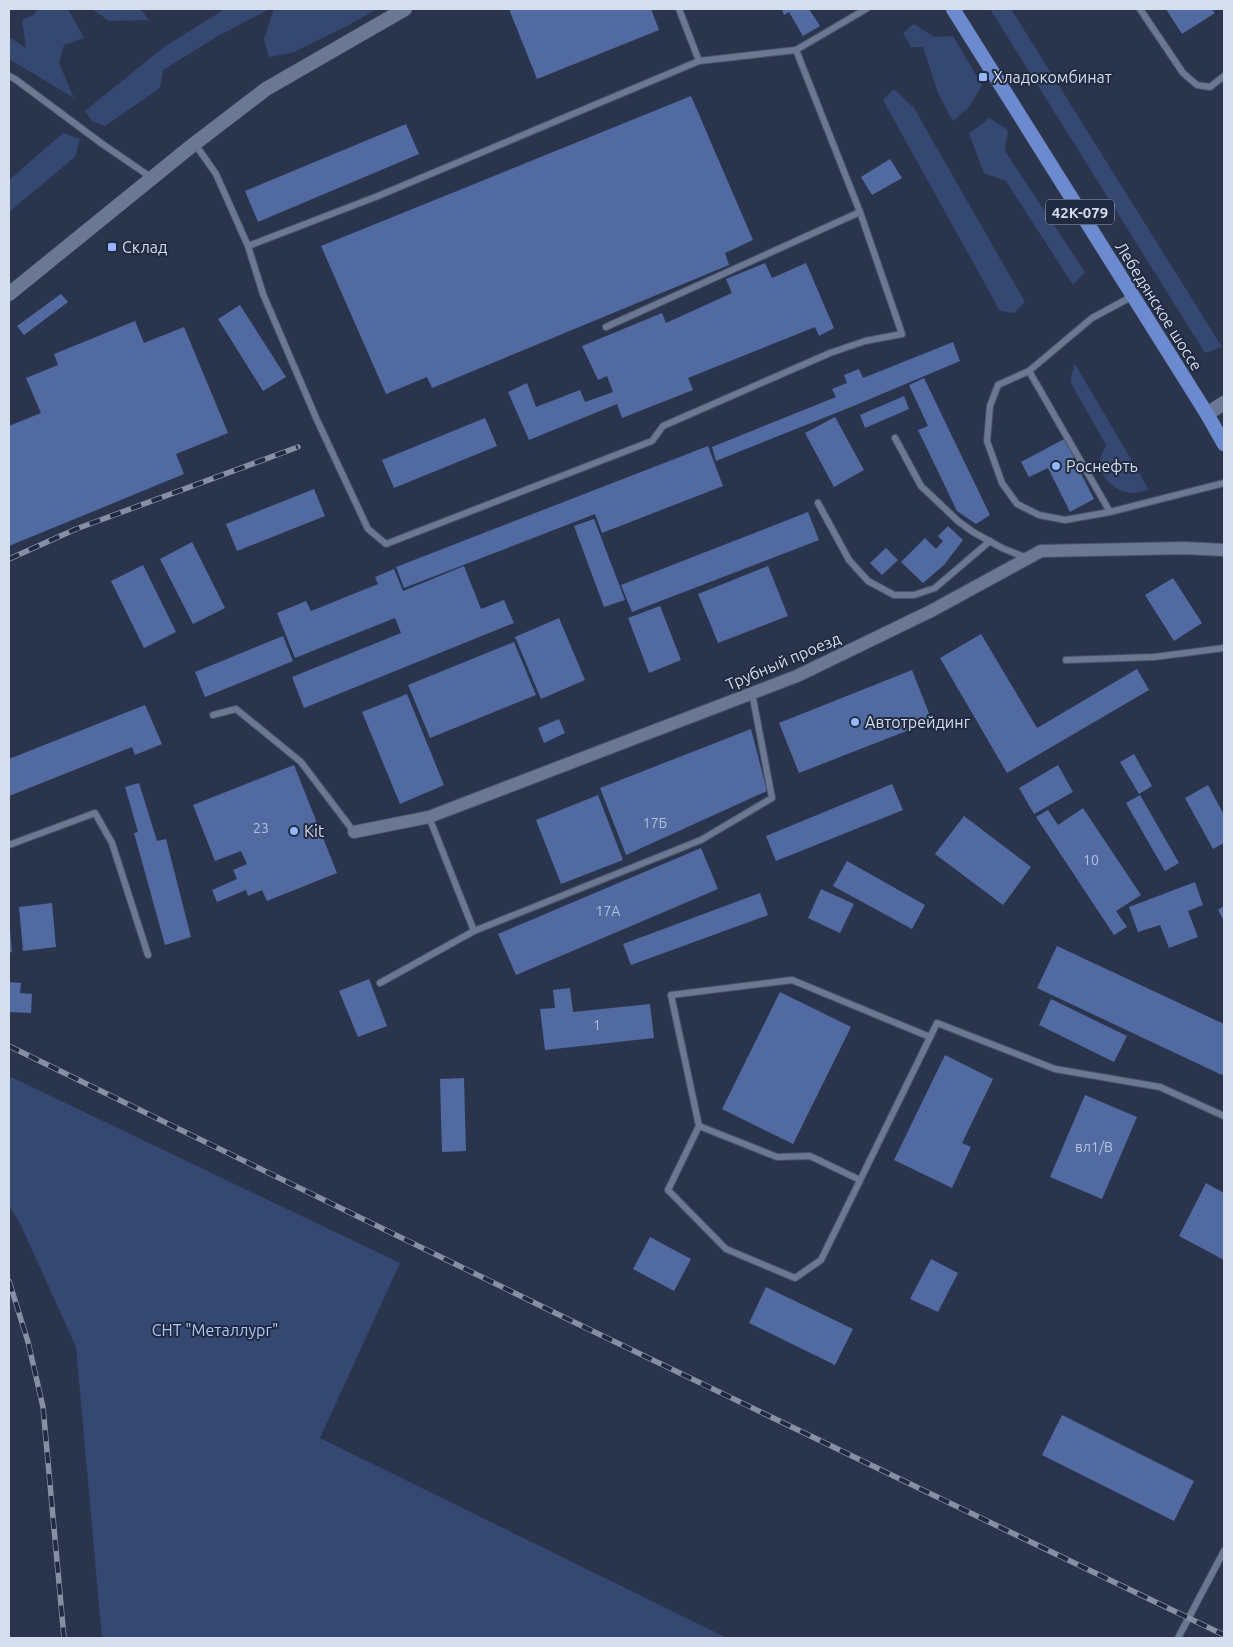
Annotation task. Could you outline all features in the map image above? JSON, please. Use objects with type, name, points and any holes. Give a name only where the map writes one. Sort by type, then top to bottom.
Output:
[{"type":"main road","name":"Лебедянское шоссе","points":[[953,9],[1224,444]]},
{"type":"street","points":[[9,294],[152,178],[266,90],[405,9]]},
{"type":"street","points":[[1207,414],[1224,403]]},
{"type":"street","name":"Трубный проезд","points":[[354,832],[428,818],[798,676],[932,612],[1041,551],[1184,548],[1224,550]]},
{"type":"lane","points":[[679,9],[699,61]]},
{"type":"lane","points":[[248,246],[378,196],[699,61],[796,50],[866,9]]},
{"type":"lane","points":[[1140,9],[1183,72],[1197,85],[1210,86],[1224,76]]},
{"type":"lane","points":[[196,144],[216,174],[248,246],[263,294],[317,420],[368,529],[386,544],[652,441],[664,426],[830,353],[865,341],[902,334],[860,212],[796,50]]},
{"type":"lane","points":[[9,76],[152,178]]},
{"type":"lane","points":[[606,327],[860,212]]},
{"type":"lane","points":[[1133,296],[1092,318],[1029,371],[998,385],[990,406],[987,441],[1002,483],[1017,504],[1039,515],[1065,520],[1110,512],[1224,483]]},
{"type":"lane","points":[[1029,371],[1110,512]]},
{"type":"lane","points":[[895,438],[921,486],[958,521],[973,532],[1002,548],[1029,558]]},
{"type":"lane","points":[[818,503],[849,560],[868,581],[894,595],[914,595],[934,588],[990,541]]},
{"type":"lane","points":[[1066,660],[1154,657],[1224,648]]},
{"type":"lane","points":[[380,983],[474,931],[701,840],[772,798],[752,693]]},
{"type":"lane","points":[[213,715],[236,709],[301,762],[354,832]]},
{"type":"lane","points":[[9,844],[94,813],[112,843],[148,955]]},
{"type":"lane","points":[[428,818],[474,931]]},
{"type":"lane","points":[[930,1037],[792,980],[671,995],[699,1126],[668,1190],[726,1249],[794,1278],[821,1260],[937,1023],[1055,1068],[1160,1087],[1224,1116]]},
{"type":"lane","points":[[699,1126],[777,1157],[810,1156],[860,1180]]},
{"type":"lane","points":[[1178,1638],[1224,1551]]},
{"type":"green space","points":[[37,9],[68,9],[84,38],[64,45],[59,63],[74,98],[9,59],[9,37],[26,48],[22,20],[34,15]]},
{"type":"green space","points":[[92,9],[140,9],[149,20],[109,21]]},
{"type":"green space","points":[[225,9],[269,9],[218,36],[163,70],[160,88],[105,126],[92,121],[85,111],[164,47]]},
{"type":"green space","points":[[274,9],[377,9],[292,53],[269,57],[264,39]]},
{"type":"green space","points":[[990,9],[1011,9],[1222,347],[1205,353]]},
{"type":"green space","points":[[914,24],[934,37],[953,36],[982,85],[969,107],[953,121],[938,93],[923,47],[911,47],[903,33]]},
{"type":"green space","points":[[894,89],[914,108],[1025,302],[1014,313],[1000,311],[883,100]]},
{"type":"green space","points":[[989,118],[1008,130],[1005,151],[1085,272],[1073,285],[1006,181],[984,173],[969,134]]},
{"type":"green space","points":[[63,133],[80,139],[75,157],[9,212],[9,180]]},
{"type":"green space","points":[[1075,364],[1149,490],[1129,493],[1112,485],[1103,475],[1100,463],[1101,455],[1106,445],[1071,383]]},
{"type":"green space","name":"СНТ \"Металлург\"","points":[[9,1076],[400,1263],[320,1438],[727,1638],[102,1638],[76,1347],[20,1223],[9,1206]]},
{"type":"building","points":[[509,9],[651,9],[659,30],[537,79]]},
{"type":"building","points":[[782,9],[809,9],[820,26],[803,36],[789,12],[784,15]]},
{"type":"building","points":[[1166,9],[1212,9],[1215,13],[1182,34]]},
{"type":"building","points":[[691,96],[753,240],[725,253],[729,265],[432,388],[427,377],[386,394],[321,246]]},
{"type":"building","points":[[406,124],[419,154],[258,222],[245,191]]},
{"type":"building","points":[[890,159],[902,178],[872,195],[861,177]]},
{"type":"building","points":[[765,263],[772,278],[806,263],[834,328],[819,336],[815,327],[688,378],[693,390],[622,418],[617,404],[529,440],[508,392],[527,383],[536,407],[580,390],[585,402],[613,392],[607,376],[598,380],[582,346],[662,313],[666,323],[732,293],[726,279]]},
{"type":"building","points":[[61,294],[68,302],[24,335],[17,326]]},
{"type":"building","points":[[240,305],[286,377],[263,391],[218,319]]},
{"type":"building","points":[[135,321],[144,343],[184,327],[228,433],[176,454],[184,474],[9,546],[9,426],[41,413],[26,378],[58,365],[54,354]]},
{"type":"building","points":[[953,342],[960,361],[716,461],[712,447],[836,397],[832,389],[847,383],[844,375],[859,369],[863,378]]},
{"type":"building","points":[[924,378],[990,515],[976,524],[957,511],[918,430],[928,426],[909,385]]},
{"type":"building","points":[[904,396],[909,409],[865,428],[860,415]]},
{"type":"building","points":[[835,417],[864,470],[834,487],[805,433]]},
{"type":"building","points":[[485,418],[497,446],[394,488],[382,460]]},
{"type":"building","points":[[1068,437],[1078,455],[1073,458],[1094,499],[1070,512],[1048,468],[1029,477],[1021,462]]},
{"type":"building","points":[[708,446],[723,486],[602,533],[595,514],[404,588],[396,567]]},
{"type":"building","points":[[314,489],[325,516],[237,551],[226,524]]},
{"type":"building","points":[[808,512],[819,540],[632,612],[621,585]]},
{"type":"building","points":[[594,519],[625,600],[604,607],[574,526]]},
{"type":"building","points":[[948,526],[963,540],[944,565],[923,583],[901,562],[925,538],[936,549],[943,541],[938,536]]},
{"type":"building","points":[[192,542],[225,608],[193,624],[160,559]]},
{"type":"building","points":[[886,548],[898,560],[882,575],[870,563]]},
{"type":"building","points":[[143,565],[176,632],[144,648],[111,581]]},
{"type":"building","points":[[464,566],[481,609],[504,600],[514,623],[304,708],[292,677],[401,633],[395,618],[295,658],[277,613],[306,601],[311,611],[378,584],[375,577],[394,569],[403,591]]},
{"type":"building","points":[[768,566],[788,616],[718,643],[698,594]]},
{"type":"building","points":[[1173,578],[1202,623],[1174,641],[1145,595]]},
{"type":"building","points":[[660,606],[681,660],[649,673],[628,618]]},
{"type":"building","points":[[559,618],[585,680],[541,699],[515,637]]},
{"type":"building","points":[[981,634],[1037,728],[1137,669],[1149,690],[1007,773],[940,658]]},
{"type":"building","points":[[283,636],[293,661],[205,697],[195,672]]},
{"type":"building","points":[[514,642],[536,695],[430,738],[408,685]]},
{"type":"building","name":"Автотрейдинг","points":[[912,670],[932,721],[799,773],[779,723]]},
{"type":"building","points":[[407,694],[444,785],[400,804],[362,712]]},
{"type":"building","points":[[145,705],[162,744],[135,755],[132,747],[9,796],[9,759]]},
{"type":"building","points":[[559,719],[565,733],[544,743],[538,728]]},
{"type":"building","points":[[751,729],[767,791],[626,855],[600,788]]},
{"type":"building","points":[[1134,754],[1152,786],[1139,794],[1120,762]]},
{"type":"building","points":[[294,765],[337,873],[267,901],[262,890],[248,896],[246,890],[217,902],[212,890],[237,879],[233,870],[247,864],[241,851],[215,861],[193,805]]},
{"type":"building","points":[[1058,765],[1073,792],[1034,814],[1019,788]]},
{"type":"building","points":[[139,783],[157,841],[166,839],[191,937],[165,945],[134,833],[138,832],[125,787]]},
{"type":"building","points":[[892,784],[903,810],[776,861],[766,836]]},
{"type":"building","points":[[1208,785],[1224,815],[1224,843],[1213,849],[1185,798]]},
{"type":"building","points":[[598,795],[623,860],[561,884],[536,820]]},
{"type":"building","points":[[1140,795],[1179,863],[1165,871],[1126,803]]},
{"type":"building","points":[[1083,808],[1141,895],[1116,911],[1127,927],[1114,935],[1036,817],[1048,810],[1058,825]]},
{"type":"building","points":[[964,816],[1031,867],[1003,905],[935,854]]},
{"type":"building","points":[[701,848],[718,889],[516,975],[498,934]]},
{"type":"building","points":[[847,861],[925,905],[912,929],[833,886]]},
{"type":"building","points":[[1195,882],[1203,905],[1188,911],[1198,937],[1169,948],[1160,925],[1138,932],[1129,907]]},
{"type":"building","points":[[821,889],[854,904],[840,933],[808,918]]},
{"type":"building","points":[[760,893],[768,915],[631,965],[623,944]]},
{"type":"building","points":[[52,903],[56,947],[23,951],[19,907]]},
{"type":"building","points":[[1224,906],[1224,921],[1218,910]]},
{"type":"building","points":[[9,931],[12,952],[9,953]]},
{"type":"building","points":[[1057,946],[1224,1024],[1224,1071],[1222,1075],[1037,988]]},
{"type":"building","points":[[369,979],[387,1026],[358,1037],[339,991]]},
{"type":"building","points":[[9,982],[21,983],[20,993],[32,994],[31,1013],[9,1012]]},
{"type":"building","points":[[570,988],[573,1012],[650,1004],[654,1038],[545,1050],[540,1009],[555,1008],[553,990]]},
{"type":"building","points":[[780,992],[851,1027],[793,1144],[722,1109]]},
{"type":"building","points":[[1051,999],[1127,1036],[1114,1062],[1039,1025]]},
{"type":"building","points":[[945,1055],[993,1079],[962,1143],[971,1147],[952,1188],[894,1160]]},
{"type":"building","points":[[464,1078],[466,1151],[442,1152],[440,1079]]},
{"type":"building","points":[[1085,1095],[1137,1117],[1102,1199],[1050,1177]]},
{"type":"building","points":[[1206,1183],[1224,1193],[1224,1260],[1179,1236]]},
{"type":"building","points":[[650,1237],[691,1259],[674,1291],[633,1269]]},
{"type":"building","points":[[931,1259],[958,1273],[938,1312],[910,1299]]},
{"type":"building","points":[[766,1287],[853,1329],[835,1365],[749,1323]]},
{"type":"building","points":[[1062,1415],[1194,1481],[1174,1521],[1042,1455]]},
{"type":"railway","points":[[9,559],[76,529],[298,447]]},
{"type":"railway","points":[[9,1046],[580,1325],[1224,1635]]},
{"type":"railway","points":[[9,1281],[28,1342],[43,1407],[64,1638]]},
{"type":"place","name":"Хладокомбинат","points":[[983,77]]},
{"type":"place","name":"Склад","points":[[112,247]]},
{"type":"place","name":"Роснефть","points":[[1056,466]]},
{"type":"place","name":"Автотрейдинг","points":[[855,722]]},
{"type":"place","name":"Kit","points":[[294,831]]}]
